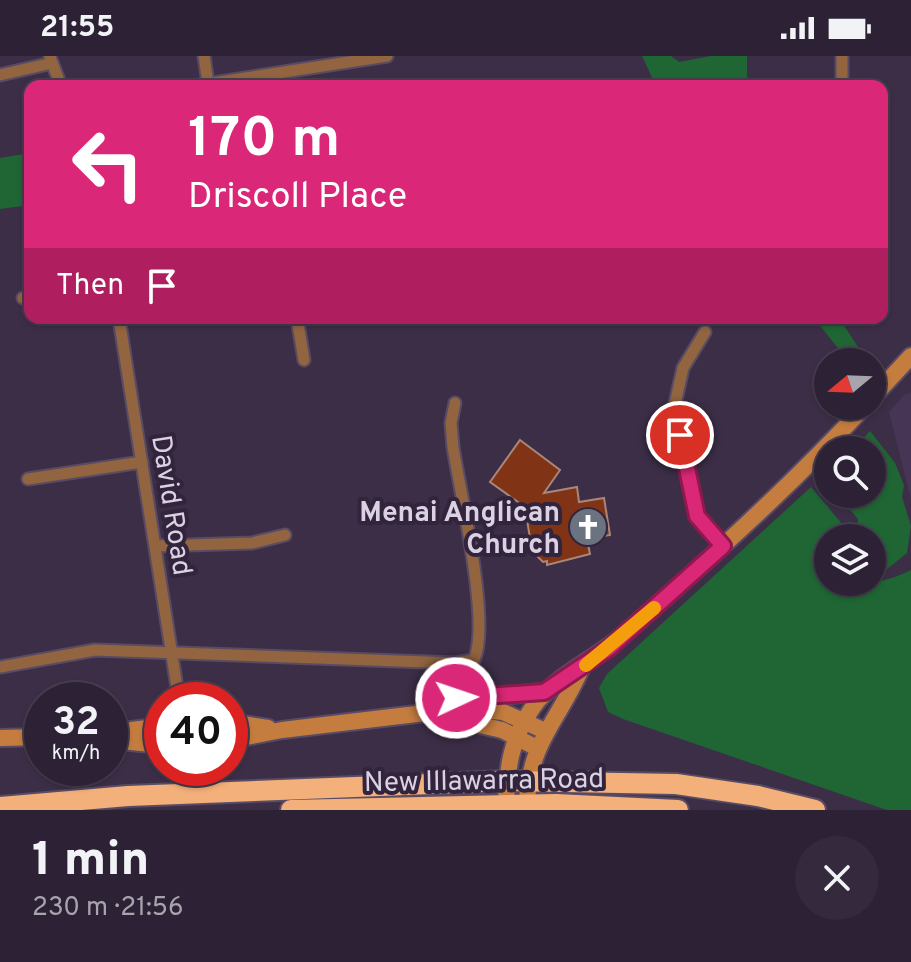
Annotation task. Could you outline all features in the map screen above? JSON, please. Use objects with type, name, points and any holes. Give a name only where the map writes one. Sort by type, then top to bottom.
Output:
[{"type":"highway","name":"New Illawarra Road","points":[[0,807],[143,796],[517,781],[676,784],[758,796],[815,810]]},
{"type":"highway","name":"New Illawarra Road","points":[[291,810],[516,804],[678,810]]},
{"type":"street","points":[[204,56],[208,80]]},
{"type":"street","points":[[228,80],[387,56]]},
{"type":"street","points":[[842,56],[842,80]]},
{"type":"street","points":[[0,75],[51,59],[59,80]]},
{"type":"street","name":"David Road","points":[[120,324],[176,682]]},
{"type":"street","points":[[298,324],[304,360]]},
{"type":"street","points":[[705,332],[683,368],[675,404],[697,516],[723,546]]},
{"type":"street","points":[[886,383],[911,356]]},
{"type":"street","points":[[0,667],[95,650],[454,663],[474,660],[479,630],[453,447],[451,423],[455,403]]},
{"type":"street","points":[[516,804],[515,737],[544,692],[582,668],[723,546],[803,473],[852,420]]},
{"type":"street","points":[[28,479],[142,462]]},
{"type":"street","points":[[156,546],[252,543],[285,535]]},
{"type":"street","points":[[517,781],[571,693],[582,668]]},
{"type":"street","points":[[424,711],[456,698],[544,692]]},
{"type":"street","points":[[248,736],[424,711],[486,709],[545,731]]},
{"type":"street","points":[[424,711],[450,720],[477,722],[537,748]]},
{"type":"street","points":[[248,725],[282,730]]},
{"type":"street","points":[[0,738],[24,737]]},
{"type":"street","points":[[128,743],[144,740]]},
{"type":"street","points":[[128,743],[144,744]]},
{"type":"shaded area","points":[[911,393],[911,499],[889,412],[905,394]]},
{"type":"green space","points":[[642,56],[671,56],[679,62],[711,56],[747,56],[747,80],[653,80]]},
{"type":"green space","points":[[24,154],[24,206],[0,209],[0,158]]},
{"type":"green space","points":[[819,324],[843,324],[859,348],[838,348]]},
{"type":"green space","points":[[886,451],[895,463],[904,485],[902,497],[911,526],[907,553],[886,570],[886,524],[858,524],[858,519],[849,508],[886,508]]},
{"type":"green space","points":[[811,487],[814,491],[814,508],[829,508],[842,524],[814,524],[814,596],[886,596],[886,579],[911,570],[911,810],[887,810],[623,719],[608,712],[599,688],[607,674]]},
{"type":"building","points":[[520,440],[560,470],[544,493],[577,487],[579,502],[604,498],[610,535],[587,539],[590,554],[547,565],[547,561],[543,562],[532,551],[525,507],[490,482]]},
{"type":"slow traffic","points":[[586,665],[654,608]]},
{"type":"place","name":"Menai Anglican Church","points":[[588,527]]},
{"type":"route","points":[[456,698],[544,692],[609,648],[723,546],[697,516],[680,435]]}]
